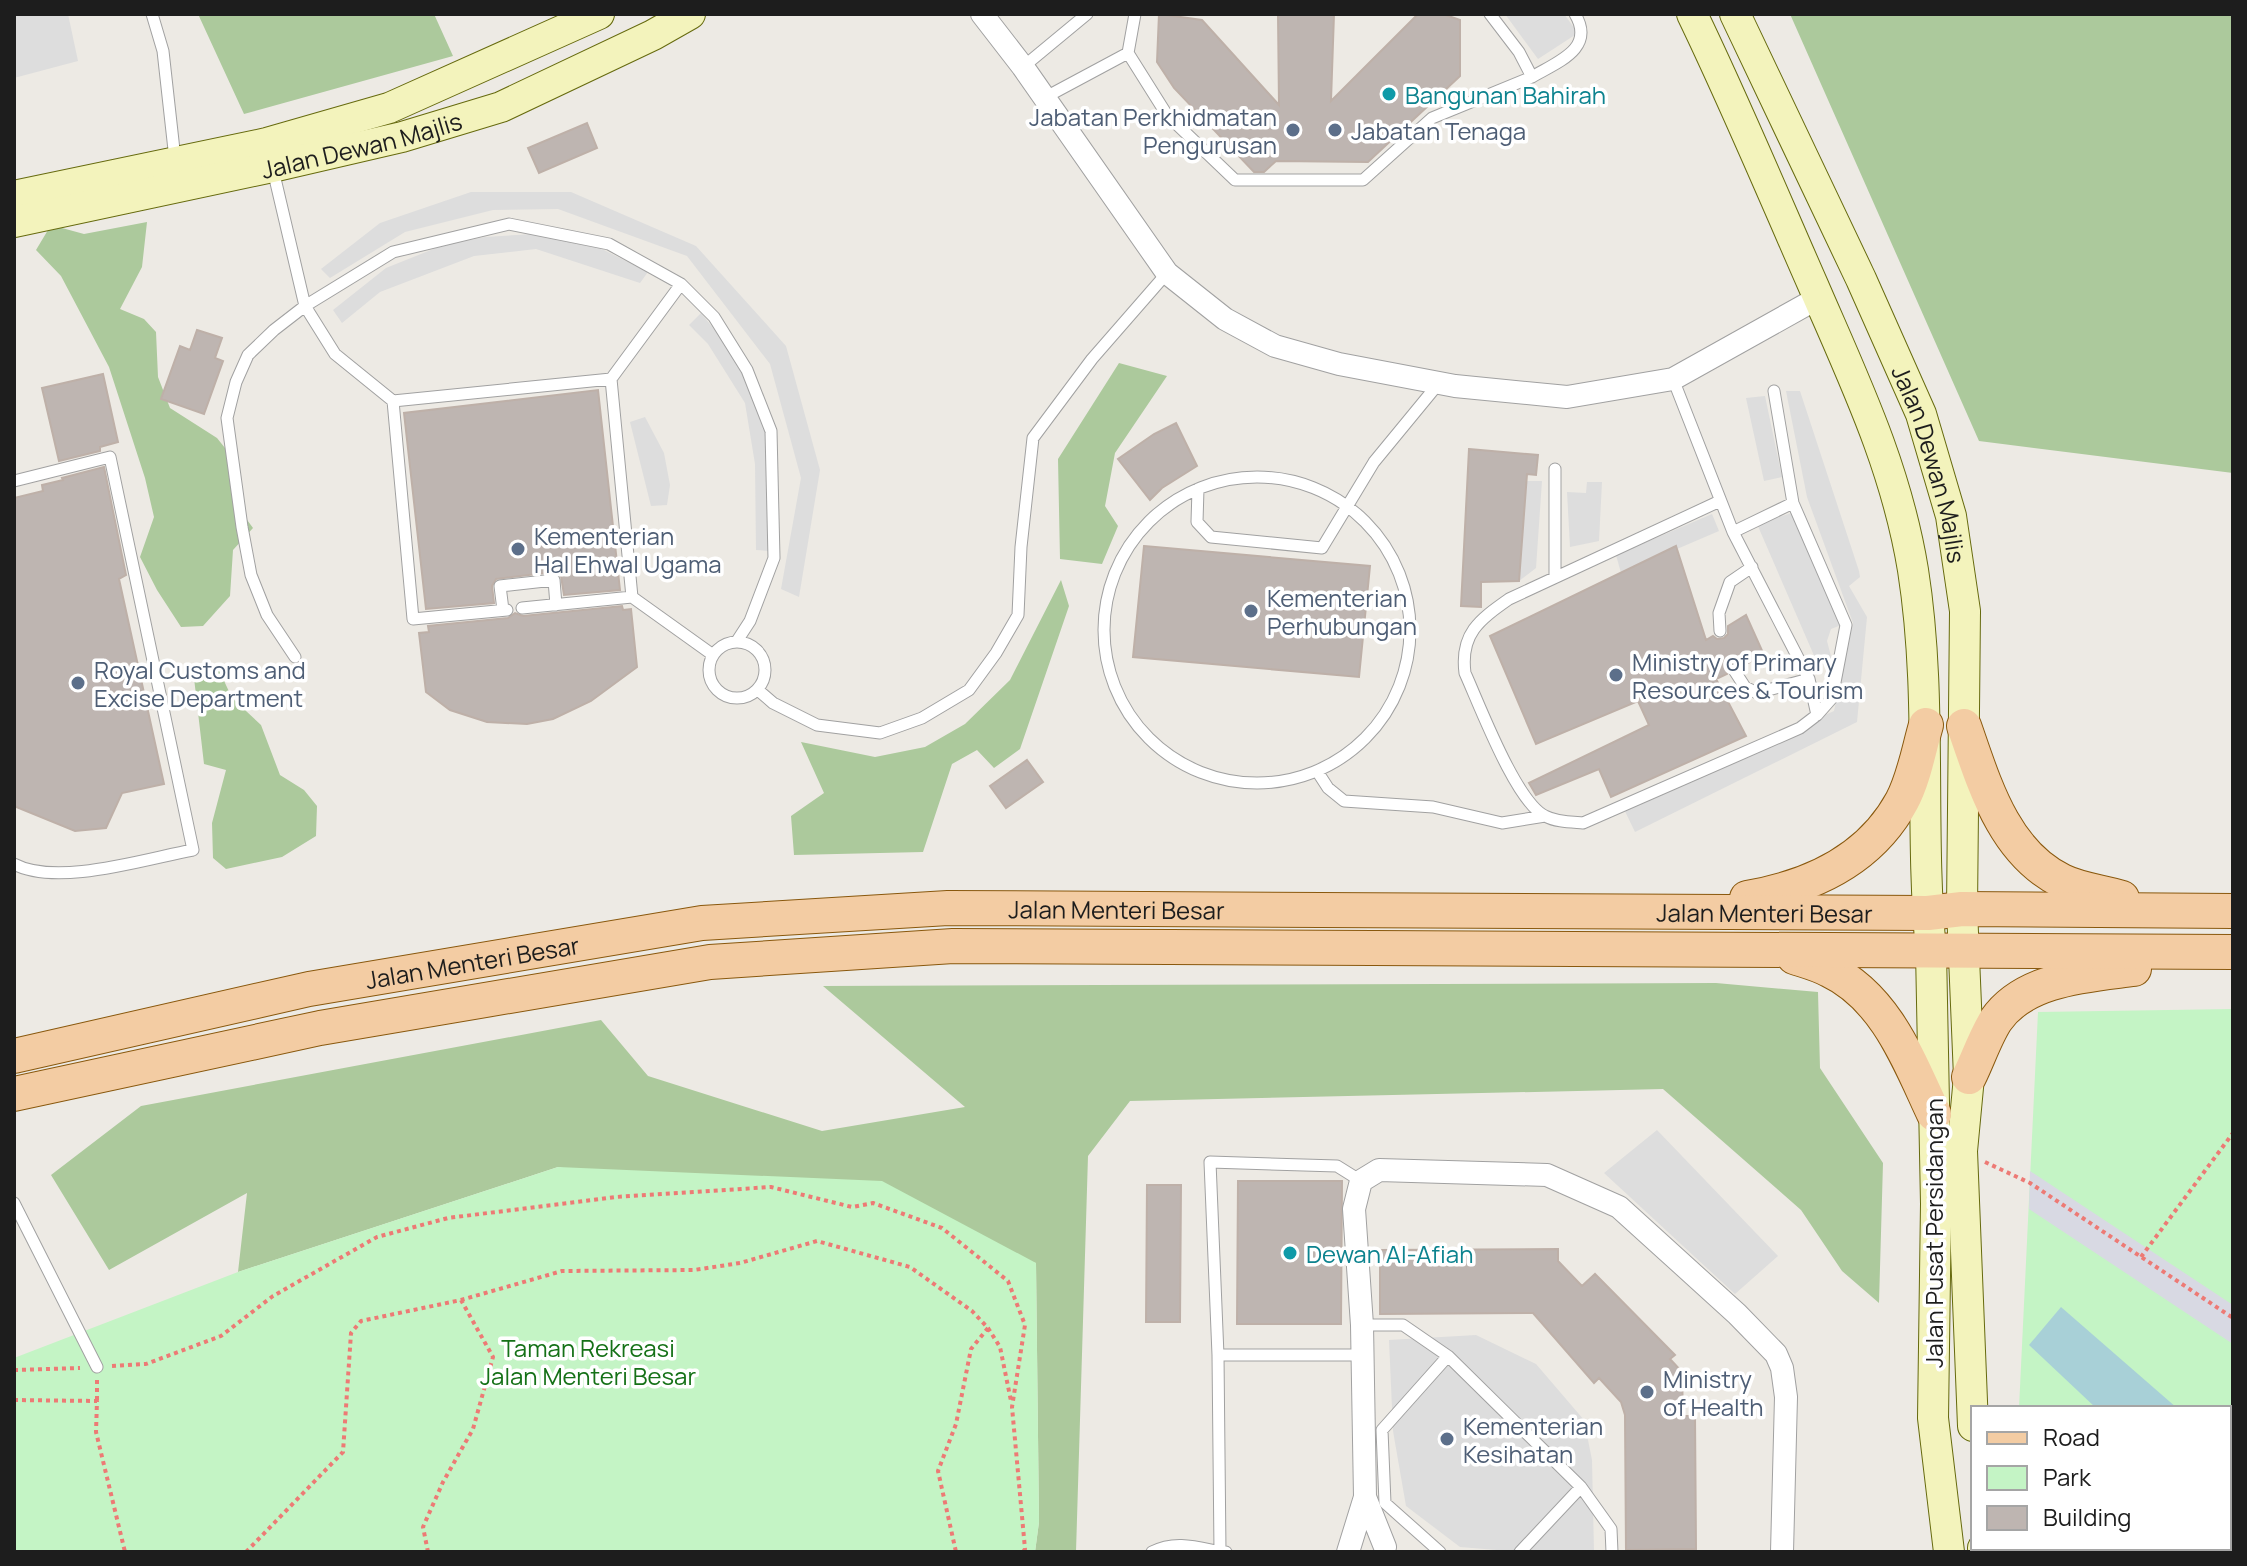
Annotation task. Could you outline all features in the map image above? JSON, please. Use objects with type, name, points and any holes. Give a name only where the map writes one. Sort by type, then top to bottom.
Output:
[{"type":"main road","points":[[1672,911],[1783,892],[1842,867],[1877,838],[1904,799],[1926,725]]},
{"type":"main road","points":[[1964,726],[1988,793],[2009,833],[2033,861],[2062,882],[2161,911]]},
{"type":"main road","name":"Jalan Menteri Besar","points":[[14,1056],[309,989],[702,923],[948,908],[1928,913],[1962,909],[2233,911]]},
{"type":"main road","name":"Jalan Menteri Besar","points":[[14,1094],[320,1028],[710,962],[953,946],[2233,953]]},
{"type":"main road","points":[[1776,950],[1830,970],[1852,984],[1878,1009],[1902,1047],[1934,1114]]},
{"type":"main road","points":[[1969,1077],[1997,1019],[2022,997],[2058,979],[2233,953]]},
{"type":"street","name":"Jalan Dewan Majlis","points":[[269,155],[389,108],[599,14]]},
{"type":"street","name":"Jalan Dewan Majlis","points":[[14,222],[177,175],[269,155],[402,137],[501,107],[653,35],[690,14]]},
{"type":"street","points":[[982,14],[1023,67],[1167,273],[1225,319],[1275,346],[1339,364],[1439,383],[1567,397],[1673,379],[1818,298]]},
{"type":"street","name":"Jalan Dewan Majlis","points":[[1692,14],[1878,434],[1902,515],[1922,636],[1928,913]]},
{"type":"street","name":"Jalan Dewan Majlis","points":[[1735,14],[1861,279],[1921,414],[1951,516],[1965,611],[1962,909],[1948,951]]},
{"type":"street","name":"Jalan Dewan Majlis","points":[[14,196],[177,175]]},
{"type":"street","name":"Jalan Pusat Persidangan","points":[[1928,913],[1948,951],[1969,1077],[1962,1151],[1972,1406]]},
{"type":"street","name":"Jalan Pusat Persidangan","points":[[1948,951],[1934,1114],[1933,1418],[1949,1552]]},
{"type":"street","points":[[1350,1552],[1365,1497],[1362,1325],[1354,1209],[1361,1181],[1379,1170],[1547,1175],[1619,1207],[1737,1314],[1776,1354],[1782,1368],[1786,1397],[1782,1552]]},
{"type":"street","points":[[1365,1497],[1389,1549]]},
{"type":"street","points":[[1350,1552],[1372,1544],[1389,1549]]},
{"type":"lane","points":[[152,14],[163,51],[177,175]]},
{"type":"lane","points":[[1023,67],[1087,14]]},
{"type":"lane","points":[[1135,14],[1128,53],[1167,115],[1235,180],[1363,180],[1432,118],[1532,77],[1573,52],[1583,30],[1575,14]]},
{"type":"lane","points":[[1490,14],[1519,52],[1532,77]]},
{"type":"lane","points":[[1044,98],[1128,53]]},
{"type":"lane","points":[[269,155],[305,306],[335,354],[393,401],[611,379]]},
{"type":"lane","points":[[295,657],[267,615],[251,575],[227,418],[236,382],[248,355],[305,306],[393,252],[509,224],[609,244],[681,284],[714,317],[744,366],[771,431],[774,558],[750,621],[737,641]]},
{"type":"lane","points":[[758,690],[773,703],[817,725],[880,733],[922,718],[969,690],[1018,615],[1021,547],[1033,438],[1092,359],[1167,273]]},
{"type":"lane","points":[[632,597],[611,379],[681,284]]},
{"type":"lane","points":[[1673,379],[1733,532],[1809,679],[1817,715]]},
{"type":"lane","points":[[1198,489],[1197,522],[1211,537],[1322,548],[1374,462],[1439,383]]},
{"type":"lane","points":[[1720,501],[1509,599],[1479,620],[1463,656],[1465,673],[1515,780],[1530,804],[1545,816],[1583,823],[1800,728],[1832,698],[1846,625],[1793,503],[1774,391]]},
{"type":"lane","points":[[393,401],[413,619],[505,610],[500,586],[554,580],[556,605]]},
{"type":"lane","points":[[14,481],[110,457],[193,850],[69,874],[29,872],[14,864]]},
{"type":"lane","points":[[1555,469],[1555,577]]},
{"type":"lane","points":[[1269,476],[1310,485],[1347,505],[1378,534],[1399,570],[1410,610],[1410,652],[1398,693],[1376,728],[1344,757],[1307,776],[1265,784],[1223,781],[1184,767],[1149,742],[1124,709],[1107,671],[1102,629],[1108,588],[1125,549],[1152,517],[1198,489],[1227,479],[1269,476]]},
{"type":"lane","points":[[1733,532],[1793,503]]},
{"type":"lane","points":[[1720,631],[1719,613],[1730,582],[1752,567]]},
{"type":"lane","points":[[522,608],[632,597],[713,655]]},
{"type":"lane","points":[[737,641],[748,643],[764,658],[764,680],[758,690],[739,698],[720,692],[709,675],[709,665],[719,647],[737,641]]},
{"type":"lane","points":[[1734,670],[1745,687],[1757,693],[1809,679]]},
{"type":"lane","points":[[1317,771],[1328,788],[1344,801],[1433,807],[1502,823],[1545,816]]},
{"type":"lane","points":[[1220,1552],[1218,1355],[1210,1162],[1337,1166],[1361,1181]]},
{"type":"lane","points":[[14,1203],[97,1367]]},
{"type":"lane","points":[[1362,1325],[1403,1325],[1448,1356],[1581,1487],[1611,1529],[1612,1552]]},
{"type":"lane","points":[[1218,1355],[1363,1355]]},
{"type":"lane","points":[[1440,1552],[1385,1503],[1382,1430],[1448,1356]]},
{"type":"lane","points":[[1520,1552],[1581,1487]]},
{"type":"lane","points":[[1152,1552],[1181,1544],[1226,1552]]},
{"type":"path","points":[[2141,1257],[2233,1133]]},
{"type":"path","points":[[1962,1151],[2030,1183],[2233,1318]]},
{"type":"path","points":[[14,1370],[146,1364],[221,1336],[273,1296],[377,1237],[448,1218],[616,1197],[771,1187],[852,1207],[873,1203],[942,1228],[1008,1281],[1025,1325],[1012,1407]]},
{"type":"path","points":[[246,1552],[343,1452],[351,1333],[361,1321],[461,1300],[562,1271],[694,1270],[740,1263],[817,1241],[910,1267],[972,1311],[988,1328],[1000,1347],[1012,1407],[1023,1552]]},
{"type":"path","points":[[428,1552],[423,1527],[443,1482],[473,1429],[493,1357],[461,1300]]},
{"type":"path","points":[[956,1552],[938,1471],[956,1424],[971,1349],[988,1328]]},
{"type":"path","points":[[14,1400],[97,1401],[96,1432],[125,1552]]},
{"type":"green space","points":[[198,14],[434,14],[453,56],[244,114]]},
{"type":"green space","points":[[1790,14],[2233,14],[2233,473],[1979,441]]},
{"type":"green space","points":[[147,222],[142,267],[120,309],[144,319],[156,332],[158,377],[170,408],[217,438],[225,448],[242,513],[253,528],[233,550],[230,596],[203,626],[181,627],[140,557],[154,517],[145,478],[109,367],[61,276],[36,250],[51,225],[84,234]]},
{"type":"green space","points":[[1119,363],[1167,376],[1115,453],[1105,506],[1118,526],[1102,564],[1060,559],[1058,459]]},
{"type":"green space","points":[[1061,580],[1069,606],[1020,749],[994,768],[977,750],[952,764],[923,852],[794,855],[791,816],[824,793],[801,742],[875,757],[925,747],[965,724],[1010,680]]},
{"type":"green space","points":[[219,670],[232,698],[261,725],[280,775],[304,790],[317,806],[316,836],[282,857],[226,869],[213,858],[212,823],[226,770],[204,764],[194,678]]},
{"type":"green space","points":[[1716,983],[1818,992],[1820,1068],[1883,1163],[1879,1303],[1842,1271],[1801,1210],[1663,1089],[1130,1101],[1088,1156],[1076,1552],[1035,1552],[1039,1522],[1036,1263],[558,1167],[238,1272],[247,1193],[109,1270],[51,1175],[141,1106],[601,1020],[648,1076],[822,1131],[965,1107],[823,986]]},
{"type":"green space","points":[[2233,1009],[2233,1552],[2039,1552],[2231,1550],[2231,1406],[2019,1406],[2038,1012]]},
{"type":"green space","name":"Taman Rekreasi Jalan Menteri Besar","points":[[558,1167],[882,1181],[1036,1263],[1039,1522],[1035,1552],[14,1552],[14,1358],[238,1272]]},
{"type":"shaded area","points":[[14,14],[68,14],[78,61],[14,78]]},
{"type":"shaded area","points":[[1505,14],[1564,14],[1578,33],[1538,59]]},
{"type":"shaded area","points":[[471,192],[571,192],[696,246],[786,346],[820,470],[799,597],[781,589],[801,478],[770,364],[687,256],[558,209],[493,210],[405,232],[330,278],[321,269],[380,223]]},
{"type":"shaded area","points":[[533,234],[598,247],[648,272],[640,283],[536,249],[474,256],[380,292],[342,323],[333,310],[386,268],[441,246],[485,237]]},
{"type":"shaded area","points":[[701,313],[744,366],[766,434],[769,551],[756,550],[755,464],[745,403],[708,344],[689,325]]},
{"type":"shaded area","points":[[1786,391],[1800,391],[1859,571],[1860,577],[1849,586],[1867,617],[1857,722],[1635,832],[1622,805],[1834,711],[1853,623],[1807,497]]},
{"type":"shaded area","points":[[1765,396],[1782,477],[1764,481],[1746,398]]},
{"type":"shaded area","points":[[645,417],[664,453],[670,485],[667,505],[651,506],[630,422]]},
{"type":"shaded area","points":[[1527,481],[1542,481],[1536,568],[1519,581]]},
{"type":"shaded area","points":[[1587,482],[1602,482],[1599,541],[1570,547],[1567,492],[1586,493]]},
{"type":"shaded area","points":[[1795,512],[1844,624],[1831,629],[1827,641],[1832,660],[1819,667],[1757,524]]},
{"type":"shaded area","points":[[1712,514],[1719,531],[1621,573],[1616,555]]},
{"type":"shaded area","points":[[1657,1130],[1778,1256],[1735,1294],[1604,1173]]},
{"type":"shaded area","points":[[2030,1171],[2233,1305],[2233,1344],[2029,1209]]},
{"type":"shaded area","points":[[1476,1335],[1536,1364],[1584,1420],[1592,1460],[1594,1552],[1521,1552],[1460,1547],[1406,1506],[1393,1431],[1389,1340]]},
{"type":"water","points":[[2061,1307],[2175,1406],[2094,1406],[2029,1345]]},
{"type":"building","name":"Bangunan Bahirah","points":[[1159,14],[1202,20],[1279,105],[1278,14],[1334,14],[1331,101],[1418,14],[1443,14],[1460,20],[1460,76],[1368,162],[1276,161],[1264,172],[1254,172],[1174,88],[1157,62]]},
{"type":"building","points":[[587,123],[597,148],[539,173],[528,148]]},
{"type":"building","points":[[197,330],[222,338],[215,358],[223,361],[204,414],[161,399],[180,346],[190,350]]},
{"type":"building","points":[[103,374],[118,442],[100,447],[100,451],[59,461],[42,388]]},
{"type":"building","name":"Kementerian Hal Ehwal Ugama","points":[[598,390],[620,590],[564,595],[561,576],[553,572],[496,579],[492,586],[494,603],[426,609],[404,413]]},
{"type":"building","points":[[1176,423],[1197,466],[1162,488],[1150,500],[1118,459]]},
{"type":"building","points":[[1469,449],[1538,455],[1536,475],[1527,474],[1519,581],[1481,582],[1481,607],[1461,606]]},
{"type":"building","name":"Royal Customs and Excise Department","points":[[104,467],[126,575],[119,579],[164,784],[122,793],[106,828],[75,831],[14,806],[14,498],[43,491],[42,485],[62,478]]},
{"type":"building","name":"Kementerian Perhubungan","points":[[1144,546],[1370,566],[1359,677],[1133,657]]},
{"type":"building","name":"Ministry of Primary Resources & Tourism","points":[[1676,546],[1706,640],[1713,636],[1724,638],[1728,634],[1728,626],[1746,615],[1764,655],[1742,666],[1737,662],[1730,663],[1726,667],[1727,674],[1716,679],[1746,736],[1611,797],[1599,769],[1536,795],[1529,783],[1649,725],[1638,701],[1536,744],[1490,636]]},
{"type":"building","points":[[622,606],[623,610],[631,609],[637,667],[591,701],[553,719],[527,724],[487,722],[450,710],[426,692],[419,633],[429,632],[428,626],[508,618],[515,613],[523,616]]},
{"type":"building","points":[[1027,760],[1043,782],[1006,808],[990,786]]},
{"type":"building","name":"Dewan Al-Afiah","points":[[1238,1181],[1342,1181],[1341,1324],[1237,1324]]},
{"type":"building","points":[[1147,1185],[1181,1185],[1180,1322],[1146,1322]]},
{"type":"building","name":"Ministry of Health","points":[[1558,1249],[1558,1261],[1582,1286],[1595,1274],[1675,1355],[1670,1359],[1682,1372],[1683,1416],[1695,1416],[1696,1549],[1626,1550],[1625,1415],[1621,1402],[1599,1378],[1594,1383],[1533,1313],[1380,1314],[1380,1250]]},
{"type":"place","name":"Bangunan Bahirah","points":[[1389,94]]},
{"type":"place","name":"Jabatan Perkhidmatan Pengurusan","points":[[1293,130]]},
{"type":"place","name":"Jabatan Tenaga","points":[[1335,130]]},
{"type":"place","name":"Kementerian Hal Ehwal Ugama","points":[[518,549]]},
{"type":"place","name":"Kementerian Perhubungan","points":[[1251,611]]},
{"type":"place","name":"Ministry of Primary Resources & Tourism","points":[[1616,675]]},
{"type":"place","name":"Royal Customs and Excise Department","points":[[78,683]]},
{"type":"place","name":"Dewan Al-Afiah","points":[[1290,1253]]},
{"type":"place","name":"Ministry of Health","points":[[1647,1392]]},
{"type":"place","name":"Kementerian Kesihatan","points":[[1447,1439]]}]
